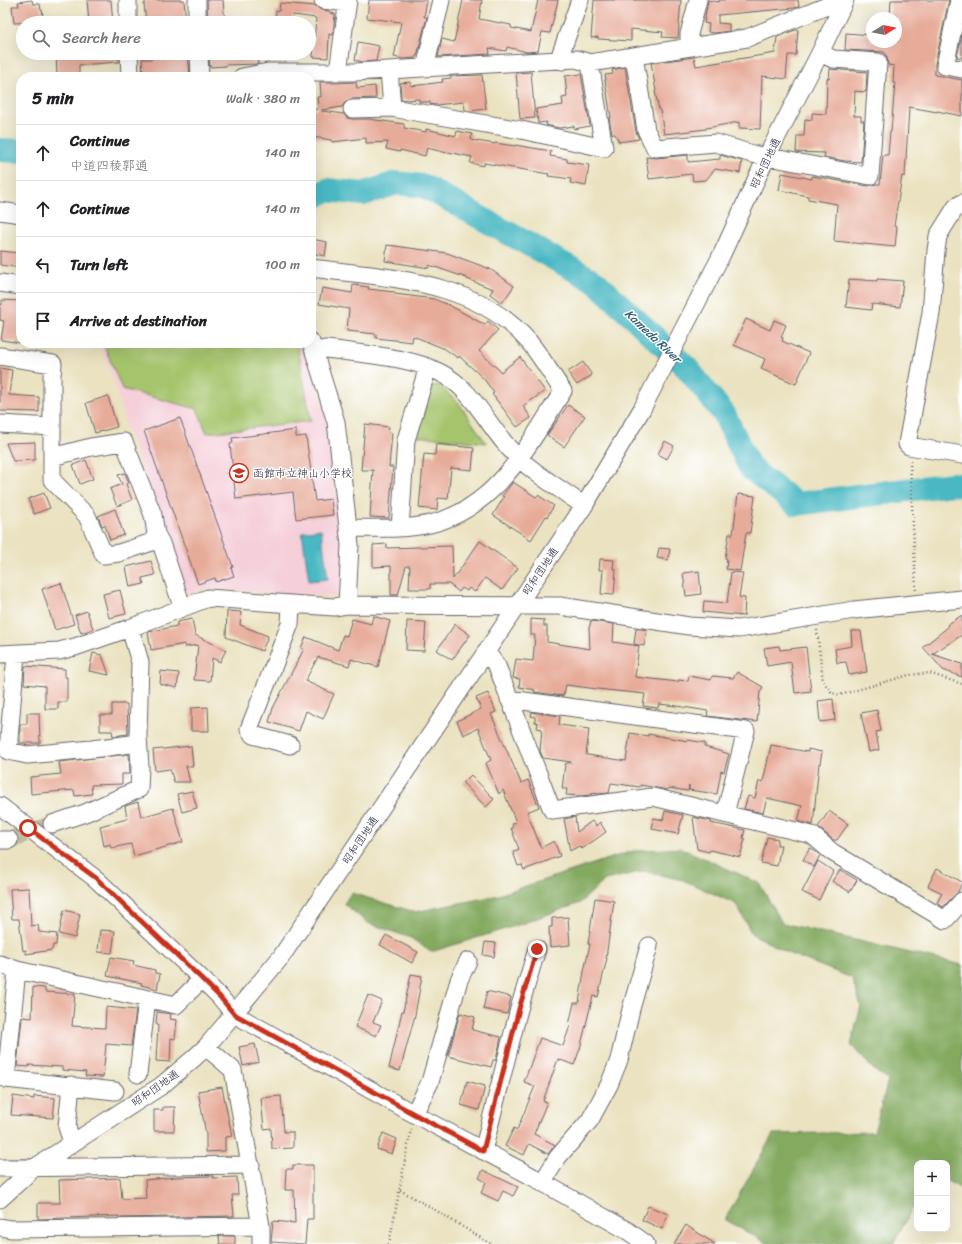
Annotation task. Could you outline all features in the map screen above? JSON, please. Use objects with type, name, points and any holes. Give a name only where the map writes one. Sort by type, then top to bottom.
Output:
[{"type":"street","points":[[128,0],[128,16]]},
{"type":"street","points":[[197,0],[198,16]]},
{"type":"street","points":[[323,0],[348,2],[338,72]]},
{"type":"street","points":[[425,68],[441,0]]},
{"type":"street","points":[[562,61],[561,53],[580,0]]},
{"type":"street","points":[[689,47],[689,34],[698,0]]},
{"type":"street","points":[[268,72],[389,70],[576,59],[590,63],[747,38],[844,0]]},
{"type":"street","name":"昭和団地通","points":[[0,1199],[34,1168],[72,1142],[161,1086],[206,1047],[281,958],[584,506],[642,409],[722,254],[767,156],[820,53],[844,0]]},
{"type":"street","points":[[959,0],[945,66],[962,69]]},
{"type":"street","points":[[634,56],[646,130],[655,148],[716,143],[752,154],[870,176],[878,62],[833,58],[820,53]]},
{"type":"street","points":[[129,60],[130,72]]},
{"type":"street","points":[[199,60],[200,72]]},
{"type":"street","points":[[352,109],[392,108],[521,130],[604,148],[590,63]]},
{"type":"street","points":[[389,70],[392,108]]},
{"type":"street","points":[[962,203],[956,207],[938,236],[931,314],[907,444],[962,455]]},
{"type":"street","points":[[0,211],[16,213]]},
{"type":"street","points":[[316,269],[433,285],[469,298],[490,310],[519,332],[530,343],[563,391],[519,458],[493,489],[468,509],[449,518],[429,524],[400,528],[348,528]]},
{"type":"street","points":[[0,283],[16,285]]},
{"type":"street","points":[[313,348],[336,422],[350,545],[347,605]]},
{"type":"street","points":[[316,348],[415,362],[442,373],[456,383],[468,395],[519,458],[534,471],[584,506]]},
{"type":"street","points":[[0,356],[53,364],[52,480],[87,516],[104,555],[119,553],[152,542],[156,534]]},
{"type":"street","points":[[400,528],[406,440],[428,367]]},
{"type":"street","points":[[0,424],[52,427]]},
{"type":"street","points":[[52,458],[90,447],[124,442],[153,514],[156,534],[161,543],[180,600]]},
{"type":"street","points":[[132,744],[27,755],[8,750],[8,654],[59,651],[75,647],[208,598],[334,607],[347,605],[496,607],[518,605],[560,606],[689,626],[739,629],[854,610],[962,599]]},
{"type":"street","points":[[290,746],[252,735],[249,729],[290,624],[291,604]]},
{"type":"street","points":[[52,824],[139,789],[140,767],[138,736],[140,662],[130,628]]},
{"type":"street","points":[[486,651],[497,666],[552,810],[653,797],[812,835],[832,852],[945,920],[962,901]]},
{"type":"street","points":[[509,699],[746,731],[725,814]]},
{"type":"street","points":[[0,806],[96,878],[202,979],[234,1014],[628,1231],[646,1244]]},
{"type":"street","points":[[542,1183],[558,1157],[590,1120],[609,1086],[619,1060],[649,946]]},
{"type":"street","points":[[483,1151],[519,1009],[537,949]]},
{"type":"street","points":[[414,1114],[430,1082],[458,980],[468,961]]},
{"type":"street","points":[[0,964],[17,970],[176,1005],[202,979]]},
{"type":"street","points":[[17,970],[6,1080],[116,1090]]},
{"type":"street","points":[[138,1074],[147,999]]},
{"type":"street","points":[[206,1047],[233,1070],[261,1226],[261,1244]]},
{"type":"street","points":[[71,1085],[67,1127],[72,1142]]},
{"type":"street","points":[[0,1168],[251,1165]]},
{"type":"street","points":[[0,1227],[11,1229],[261,1226]]},
{"type":"path","points":[[910,459],[916,590]]},
{"type":"path","points":[[815,616],[823,681],[832,693],[840,695],[909,675],[928,674],[962,684]]},
{"type":"path","points":[[389,1244],[414,1114]]},
{"type":"path","points":[[400,1190],[491,1244]]},
{"type":"shaded area","name":"函館市立神山小学校","points":[[101,348],[305,348],[324,412],[329,424],[342,548],[341,590],[333,597],[206,588],[190,593],[183,590],[171,557],[160,513],[128,433],[115,384]]},
{"type":"green space","points":[[105,348],[298,348],[311,421],[207,433],[197,409],[122,389]]},
{"type":"green space","points":[[438,385],[458,402],[486,443],[417,436],[431,386]]},
{"type":"green space","points":[[681,848],[759,883],[782,923],[962,965],[962,1189],[950,1183],[950,1160],[914,1160],[914,1206],[893,1244],[769,1244],[725,1220],[773,1134],[874,1132],[888,1080],[875,1071],[851,1045],[861,1006],[852,978],[790,954],[752,934],[736,904],[683,880],[643,871],[605,880],[580,903],[518,925],[431,952],[411,938],[368,923],[344,904],[351,893],[415,912],[495,896],[633,851]]},
{"type":"water","points":[[321,529],[328,579],[309,581],[302,532]]},
{"type":"building","points":[[32,0],[33,4],[40,4],[43,16],[16,16],[16,23],[14,23],[12,6],[19,6],[18,2]]},
{"type":"building","points":[[87,0],[111,0],[112,16],[88,16]]},
{"type":"building","points":[[145,0],[184,0],[185,16],[145,16]]},
{"type":"building","points":[[207,0],[223,0],[224,16],[208,16]]},
{"type":"building","points":[[369,0],[427,0],[424,17],[427,17],[417,56],[415,58],[403,59],[394,57],[401,22],[367,18]]},
{"type":"building","points":[[463,0],[482,0],[479,19],[511,25],[511,28],[531,32],[538,0],[558,0],[550,33],[542,32],[538,51],[527,52],[507,47],[506,51],[489,48],[490,54],[438,57],[442,39],[454,42]]},
{"type":"building","points":[[594,0],[681,0],[678,38],[662,37],[663,32],[631,29],[631,41],[598,39],[598,37],[591,38]]},
{"type":"building","points":[[708,0],[719,2],[719,0],[798,0],[799,7],[718,15],[718,23],[729,24],[729,31],[715,33],[708,32],[709,24],[704,23]]},
{"type":"building","points":[[891,0],[949,0],[935,64],[935,75],[962,80],[962,116],[909,107],[905,176],[902,176],[894,226],[897,227],[895,247],[834,241],[837,204],[808,199],[808,196],[779,190],[782,173],[812,179],[812,176],[868,186],[880,184],[883,155],[888,155],[891,132],[895,83],[893,83],[894,66],[888,65],[884,52],[845,50],[846,33],[866,35],[866,48],[902,48],[902,12],[890,12]]},
{"type":"building","points":[[280,3],[316,6],[321,10],[330,11],[330,13],[335,14],[333,35],[329,34],[328,58],[316,57],[316,16],[276,16],[276,11],[279,11]]},
{"type":"building","points":[[798,30],[796,55],[788,55],[786,79],[762,76],[760,129],[739,128],[739,122],[706,129],[664,134],[651,63],[694,57],[696,66],[775,53],[777,37]]},
{"type":"building","points":[[962,34],[962,58],[957,57]]},
{"type":"building","points":[[358,42],[379,46],[376,61],[362,62],[355,60]]},
{"type":"building","points":[[56,60],[119,60],[119,62],[79,65],[79,72],[57,72]]},
{"type":"building","points":[[142,60],[189,60],[190,72],[143,72]]},
{"type":"building","points":[[209,60],[258,60],[258,64],[210,67]]},
{"type":"building","points":[[625,67],[636,132],[639,139],[619,142],[615,134],[612,134],[605,75],[613,74],[612,70]]},
{"type":"building","points":[[830,69],[867,72],[866,92],[855,91],[854,116],[861,116],[861,121],[864,121],[861,162],[824,157],[825,153],[796,152],[797,136],[804,136],[805,119],[812,120],[812,113],[826,114],[827,78],[829,79]]},
{"type":"building","points":[[531,72],[535,118],[520,119],[516,73]]},
{"type":"building","points":[[581,74],[590,126],[574,129],[574,126],[559,128],[546,125],[547,122],[538,123],[536,109],[563,105],[562,98],[567,97],[565,76]]},
{"type":"building","points":[[482,75],[486,109],[470,111],[465,110],[464,102],[435,105],[430,104],[430,102],[419,102],[419,99],[401,99],[400,83],[411,82],[411,86],[443,82],[442,79],[451,78],[451,76]]},
{"type":"building","points":[[320,82],[356,82],[357,88],[375,86],[376,98],[351,99],[346,101],[342,107],[322,111],[344,114],[347,118],[352,119],[369,119],[404,124],[404,128],[426,132],[426,129],[456,136],[457,131],[472,134],[471,140],[551,151],[550,156],[567,159],[567,162],[589,165],[586,186],[570,183],[571,179],[548,176],[549,174],[484,163],[484,166],[470,163],[472,157],[427,148],[425,156],[400,150],[400,152],[386,149],[388,142],[366,143],[366,138],[332,142],[331,140],[316,138],[316,109],[318,109],[317,97],[321,97]]},
{"type":"building","points":[[688,155],[688,162],[720,159],[720,155],[742,161],[740,173],[715,169],[706,180],[693,181],[692,174],[649,179],[646,157],[656,158]]},
{"type":"building","points":[[316,240],[327,242],[325,256],[316,254]]},
{"type":"building","points":[[387,245],[447,253],[490,269],[514,286],[502,303],[490,294],[493,289],[467,278],[429,265],[429,268],[385,261]]},
{"type":"building","points":[[0,251],[16,253],[16,267],[0,265]]},
{"type":"building","points":[[849,279],[903,281],[900,307],[872,304],[871,310],[846,307]]},
{"type":"building","points":[[353,285],[369,287],[368,289],[395,292],[395,294],[434,299],[449,305],[485,325],[488,321],[498,330],[479,351],[501,372],[520,357],[545,391],[523,406],[531,418],[517,427],[492,394],[494,393],[484,379],[459,356],[458,358],[445,349],[413,336],[412,342],[376,338],[376,334],[347,331],[349,309],[319,304],[322,288],[352,293]]},
{"type":"building","points":[[2,300],[16,301],[16,342],[1,340],[4,321],[0,320],[0,304],[2,305]]},
{"type":"building","points":[[746,319],[770,330],[774,320],[786,325],[781,337],[783,338],[782,341],[809,353],[796,384],[761,369],[765,359],[734,345]]},
{"type":"building","points":[[583,362],[592,375],[577,385],[568,372]]},
{"type":"building","points":[[0,368],[12,370],[9,395],[39,397],[39,412],[0,411]]},
{"type":"building","points":[[108,396],[117,427],[95,433],[86,403]]},
{"type":"building","points":[[568,405],[585,416],[564,447],[547,435]]},
{"type":"building","points":[[180,418],[233,567],[231,568],[234,576],[216,582],[215,578],[198,584],[144,431]]},
{"type":"building","points":[[365,424],[389,427],[388,432],[392,433],[389,467],[393,467],[389,518],[370,517],[373,470],[361,470]]},
{"type":"building","points":[[296,430],[296,437],[306,436],[315,501],[331,499],[333,515],[296,519],[293,492],[236,499],[230,444],[233,443],[232,438]]},
{"type":"building","points":[[665,441],[674,446],[667,459],[658,454]]},
{"type":"building","points":[[35,442],[35,460],[13,461],[6,443]]},
{"type":"building","points":[[436,444],[474,448],[472,470],[451,468],[448,499],[438,498],[437,510],[419,508],[424,454],[435,455]]},
{"type":"building","points":[[86,460],[93,479],[80,484],[73,465]]},
{"type":"building","points":[[125,473],[129,483],[126,484],[132,500],[117,506],[110,489],[122,484],[118,475]]},
{"type":"building","points":[[513,482],[536,497],[538,495],[554,506],[531,540],[493,515],[504,497],[502,496]]},
{"type":"building","points":[[44,493],[50,508],[34,514],[28,499]]},
{"type":"building","points":[[738,494],[755,496],[750,533],[746,533],[740,571],[726,569],[727,559],[725,558],[729,534],[733,534]]},
{"type":"building","points":[[115,509],[124,535],[110,540],[105,525],[102,526],[98,516]]},
{"type":"building","points":[[480,541],[518,568],[502,590],[485,578],[475,592],[469,588],[467,591],[462,588],[459,592],[449,584],[430,584],[430,589],[409,589],[410,566],[406,566],[398,595],[391,595],[391,566],[373,567],[373,545],[387,544],[387,548],[452,546],[453,579]]},
{"type":"building","points":[[659,548],[670,549],[668,560],[657,558]]},
{"type":"building","points":[[600,559],[614,560],[613,569],[616,569],[614,595],[601,594],[603,570],[599,570]]},
{"type":"building","points":[[151,561],[155,575],[142,578],[144,584],[130,587],[126,567]]},
{"type":"building","points":[[699,571],[701,594],[686,596],[683,573]]},
{"type":"building","points":[[731,572],[743,573],[739,597],[745,598],[744,616],[703,612],[704,601],[727,603]]},
{"type":"building","points":[[61,583],[74,624],[55,630],[42,589]]},
{"type":"building","points":[[120,590],[126,614],[109,618],[103,594]]},
{"type":"building","points":[[87,611],[93,629],[81,633],[75,615]]},
{"type":"building","points":[[227,611],[241,612],[240,625],[268,636],[262,651],[226,637]]},
{"type":"building","points":[[962,615],[962,635],[932,654],[962,664],[962,677],[943,670],[923,647],[948,627],[947,625]]},
{"type":"building","points":[[373,616],[390,621],[378,667],[351,659],[349,666],[318,657],[305,681],[334,694],[323,719],[306,711],[299,731],[269,722],[273,708],[304,649],[301,648],[306,637],[338,650],[343,635],[347,636],[352,619],[371,624]]},
{"type":"building","points":[[192,619],[195,635],[226,650],[220,662],[212,658],[210,681],[194,680],[198,645],[185,647],[185,644],[151,650],[148,632],[177,626],[177,622]]},
{"type":"building","points":[[531,619],[544,620],[544,626],[547,626],[547,642],[590,649],[589,628],[591,621],[614,624],[613,642],[639,646],[635,677],[678,682],[678,680],[688,681],[689,676],[711,680],[712,676],[733,678],[737,672],[763,687],[760,692],[757,722],[707,716],[708,711],[677,706],[659,704],[658,708],[643,706],[645,694],[566,685],[563,696],[534,692],[535,690],[519,687],[520,679],[513,678],[516,659],[533,661],[535,635],[531,635]]},
{"type":"building","points":[[407,621],[426,622],[424,651],[406,650]]},
{"type":"building","points":[[455,624],[470,635],[452,660],[437,650]]},
{"type":"building","points":[[636,628],[647,630],[644,646],[634,644]]},
{"type":"building","points":[[851,631],[861,631],[867,672],[849,675],[846,662],[837,663],[835,649],[852,646]]},
{"type":"building","points":[[779,646],[780,650],[806,647],[811,691],[795,693],[791,662],[767,666],[764,648]]},
{"type":"building","points":[[93,653],[102,655],[109,675],[89,671]]},
{"type":"building","points":[[25,666],[65,669],[65,677],[67,677],[67,702],[58,702],[58,709],[45,709],[45,686],[24,684]]},
{"type":"building","points":[[161,671],[179,673],[177,688],[160,684]]},
{"type":"building","points":[[488,693],[496,712],[491,714],[521,783],[528,780],[539,807],[527,812],[541,848],[554,841],[560,856],[524,870],[522,865],[518,866],[513,852],[519,849],[511,828],[513,826],[512,824],[516,822],[503,790],[499,794],[486,763],[491,760],[478,728],[463,735],[457,721],[481,709],[476,698]]},
{"type":"building","points":[[833,699],[835,720],[820,722],[818,701]]},
{"type":"building","points":[[112,704],[127,704],[128,734],[113,736],[112,731],[100,731],[100,715],[112,715]]},
{"type":"building","points":[[208,707],[209,731],[191,731],[191,708]]},
{"type":"building","points":[[877,710],[881,731],[876,732],[879,750],[869,752],[861,713]]},
{"type":"building","points":[[532,712],[560,716],[559,725],[589,729],[586,755],[626,761],[630,733],[648,736],[648,734],[705,743],[705,747],[729,754],[724,772],[721,771],[717,794],[689,790],[689,785],[688,791],[611,783],[609,793],[591,793],[591,795],[580,796],[566,795],[567,789],[562,789],[565,764],[571,762],[543,758],[540,751],[542,729],[537,728],[538,723],[535,722],[535,717],[531,716]]},
{"type":"building","points":[[27,713],[39,713],[40,743],[20,743],[20,724],[27,724]]},
{"type":"building","points":[[771,745],[808,752],[808,749],[822,752],[820,764],[819,763],[813,825],[798,821],[802,806],[767,798],[763,813],[744,809],[748,796],[755,798],[759,781],[763,782]]},
{"type":"building","points":[[191,746],[193,766],[186,766],[190,782],[174,782],[170,769],[155,771],[153,750]]},
{"type":"building","points":[[129,754],[130,774],[122,774],[122,784],[91,785],[92,794],[75,796],[74,790],[31,794],[30,777],[61,774],[59,762]]},
{"type":"building","points":[[471,775],[494,799],[486,807],[463,783]]},
{"type":"building","points":[[192,791],[197,808],[182,812],[177,794]]},
{"type":"building","points":[[138,802],[141,817],[173,808],[183,842],[134,856],[131,844],[111,848],[110,844],[104,846],[100,826],[127,819],[125,806]]},
{"type":"building","points":[[665,811],[683,815],[678,834],[652,829],[654,818],[663,820]]},
{"type":"building","points":[[829,811],[848,824],[837,840],[833,840],[818,827]]},
{"type":"building","points":[[575,817],[577,832],[592,821],[596,826],[600,822],[606,832],[582,849],[579,846],[570,851],[564,819]]},
{"type":"building","points":[[693,817],[711,821],[711,823],[745,830],[743,838],[745,839],[740,857],[710,850],[709,852],[697,849]]},
{"type":"building","points":[[767,837],[778,839],[777,845],[781,845],[777,866],[761,863]]},
{"type":"building","points":[[810,848],[820,855],[814,867],[803,860]]},
{"type":"building","points":[[818,861],[833,871],[819,900],[802,892]]},
{"type":"building","points":[[937,868],[962,882],[958,892],[943,907],[937,903],[942,893],[928,886]]},
{"type":"building","points":[[840,870],[857,880],[850,892],[832,881]]},
{"type":"building","points":[[29,888],[31,926],[38,925],[39,932],[57,934],[56,945],[53,945],[52,950],[26,954],[26,950],[23,951],[19,919],[12,919],[10,889]]},
{"type":"building","points":[[595,898],[614,901],[607,958],[598,997],[593,996],[580,1049],[574,1065],[558,1059],[543,1101],[547,1102],[534,1134],[555,1145],[548,1154],[529,1144],[524,1155],[505,1146],[514,1128],[517,1130],[535,1086],[524,1082],[540,1038],[563,1046],[570,1026],[574,1003],[579,1003],[590,944],[588,944]]},
{"type":"building","points":[[64,910],[80,914],[75,938],[59,934]]},
{"type":"building","points":[[568,917],[570,945],[550,947],[549,927],[552,927],[552,918]]},
{"type":"building","points":[[100,930],[115,931],[112,953],[98,952]]},
{"type":"building","points":[[386,935],[418,952],[412,963],[380,945]]},
{"type":"building","points":[[485,942],[496,943],[494,957],[483,955]]},
{"type":"building","points":[[111,957],[134,961],[133,965],[155,970],[155,973],[160,974],[157,989],[141,985],[142,983],[107,976]]},
{"type":"building","points":[[411,974],[422,976],[415,1015],[400,1071],[389,1068]]},
{"type":"building","points":[[33,987],[45,988],[45,992],[75,994],[72,1026],[105,1028],[106,1007],[136,1010],[131,1046],[106,1044],[103,1077],[85,1076],[86,1072],[62,1070],[62,1067],[29,1065],[29,1067],[17,1066],[22,1017],[32,1018]]},
{"type":"building","points":[[487,991],[511,997],[507,1014],[483,1009]]},
{"type":"building","points":[[368,995],[382,1001],[373,1022],[381,1025],[376,1036],[355,1027]]},
{"type":"building","points":[[157,1012],[171,1014],[170,1019],[177,1020],[175,1039],[171,1038],[170,1062],[156,1061],[158,1025],[156,1024]]},
{"type":"building","points":[[460,1013],[475,1017],[472,1030],[501,1037],[496,1060],[493,1060],[491,1067],[448,1056]]},
{"type":"building","points":[[255,1044],[259,1062],[243,1066],[239,1047]]},
{"type":"building","points":[[467,1081],[485,1086],[479,1110],[461,1105]]},
{"type":"building","points":[[222,1087],[232,1136],[225,1137],[225,1151],[206,1152],[206,1134],[198,1091]]},
{"type":"building","points":[[13,1096],[34,1099],[34,1096],[55,1098],[53,1118],[11,1115]]},
{"type":"building","points":[[281,1096],[284,1132],[293,1132],[293,1148],[272,1149],[271,1128],[264,1129],[261,1098]]},
{"type":"building","points":[[163,1107],[175,1107],[174,1131],[154,1131],[154,1110],[163,1110]]},
{"type":"building","points":[[383,1133],[397,1139],[392,1154],[377,1149]]},
{"type":"building","points":[[293,1165],[313,1165],[313,1219],[307,1219],[305,1244],[271,1242],[273,1221],[295,1223],[294,1190],[285,1190],[286,1169],[293,1169]]},
{"type":"building","points":[[483,1170],[518,1187],[513,1196],[503,1191],[498,1201],[481,1193],[486,1182],[479,1178]]},
{"type":"building","points":[[213,1176],[213,1178],[237,1177],[238,1195],[232,1195],[234,1216],[119,1218],[119,1216],[38,1219],[38,1203],[60,1203],[59,1180],[120,1178],[122,1199],[146,1198],[145,1180]]},
{"type":"building","points":[[648,1206],[668,1214],[662,1229],[642,1220]]},
{"type":"building","points":[[686,1225],[715,1244],[674,1244]]},
{"type":"building","points":[[219,1236],[235,1236],[235,1244],[220,1244]]},
{"type":"waterway","name":"Kameda River","points":[[0,150],[16,151]]},
{"type":"waterway","name":"Kameda River","points":[[316,196],[327,190],[363,194],[396,183],[424,186],[596,282],[687,368],[724,414],[750,468],[796,504],[953,484],[962,485]]},
{"type":"tunnel","points":[[9,840],[52,824]]},
{"type":"place","name":"函館市立神山小学校","points":[[239,473]]},
{"type":"route","points":[[28,828],[96,878],[202,979],[234,1014],[483,1151],[518,1018],[519,1009],[537,949]]}]
